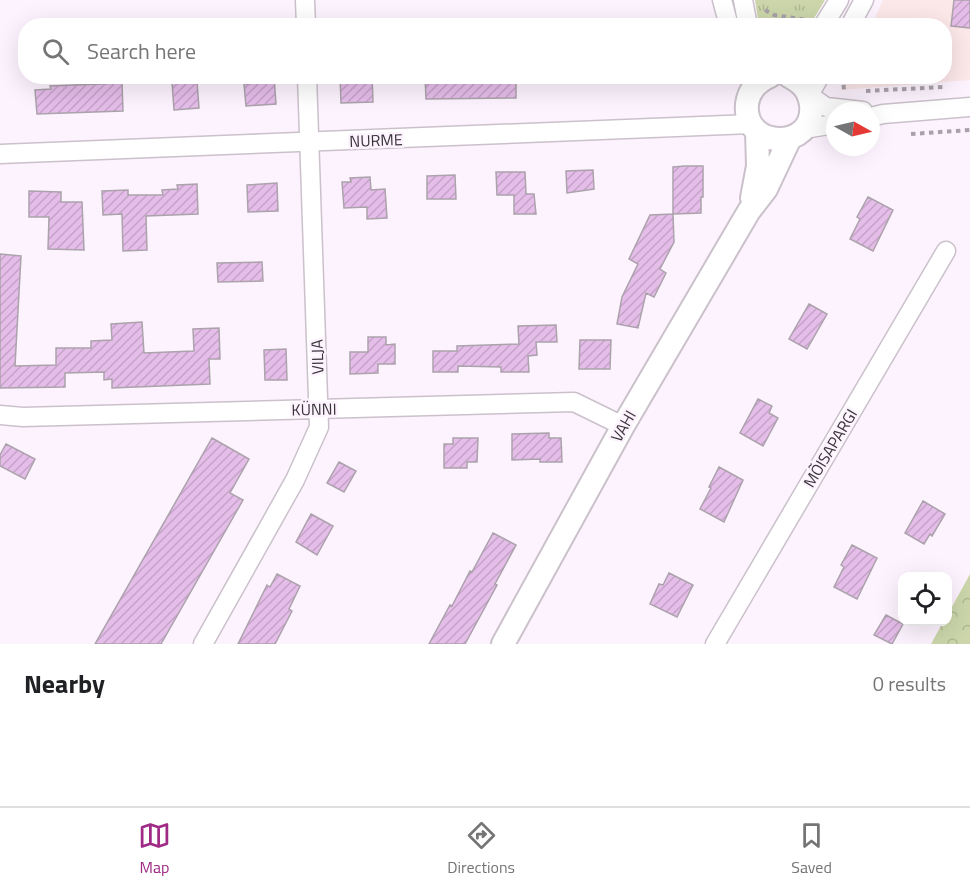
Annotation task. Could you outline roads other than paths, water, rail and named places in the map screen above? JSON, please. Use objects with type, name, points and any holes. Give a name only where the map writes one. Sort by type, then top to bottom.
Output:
[{"type":"street","points":[[305,0],[306,18]]},
{"type":"street","points":[[722,0],[727,18]]},
{"type":"street","points":[[743,0],[746,18]]},
{"type":"street","points":[[823,18],[839,0]]},
{"type":"street","points":[[854,18],[864,0]]},
{"type":"street","name":"VILJA","points":[[203,644],[295,480],[319,427],[308,84]]},
{"type":"street","name":"VAHI","points":[[749,84],[747,113],[754,128],[759,166],[749,211]]},
{"type":"street","points":[[815,86],[826,107]]},
{"type":"street","name":"VAHI","points":[[503,644],[623,426],[749,211],[766,189],[812,112],[815,86]]},
{"type":"street","points":[[880,115],[970,107]]},
{"type":"street","points":[[754,128],[765,136],[779,140],[826,126]]},
{"type":"street","name":"NURME","points":[[0,154],[754,128]]},
{"type":"street","name":"MÕISAPARGI","points":[[715,644],[946,251]]},
{"type":"street","name":"KÜNNI","points":[[0,415],[23,417],[573,402],[623,426]]}]
